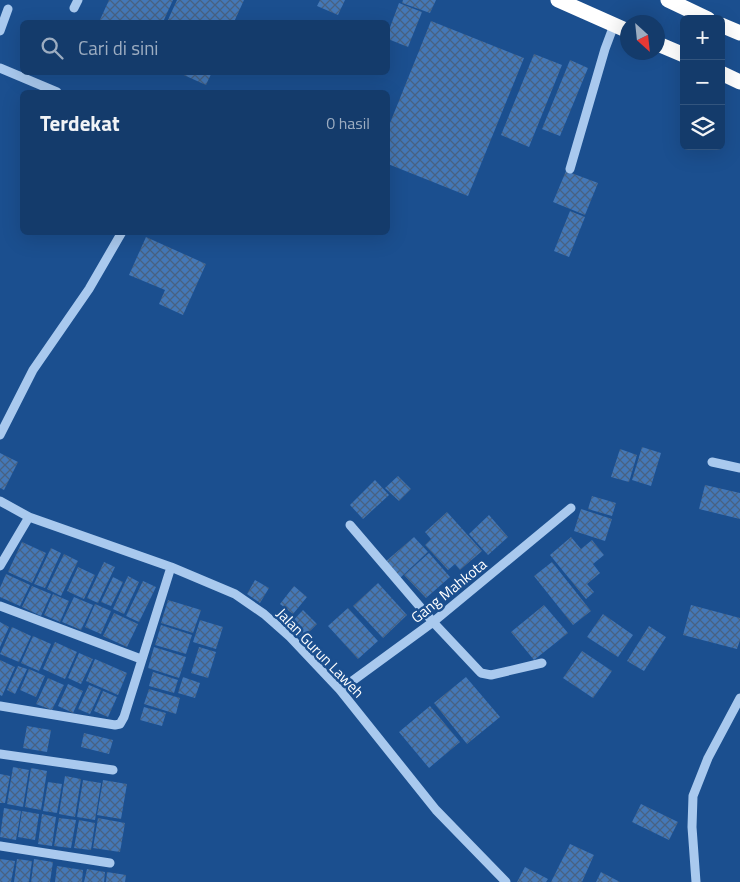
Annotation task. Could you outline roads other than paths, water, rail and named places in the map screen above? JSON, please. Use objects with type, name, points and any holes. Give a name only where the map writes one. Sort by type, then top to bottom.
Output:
[{"type":"highway","points":[[558,0],[620,28]]},
{"type":"highway","points":[[668,0],[700,15]]},
{"type":"highway","points":[[725,27],[740,33]]},
{"type":"highway","points":[[665,47],[680,53]]},
{"type":"highway","points":[[725,75],[740,82]]},
{"type":"street","points":[[0,31],[8,9]]},
{"type":"street","points":[[570,169],[605,50],[620,29]]},
{"type":"street","points":[[0,68],[52,90]]},
{"type":"street","points":[[0,435],[34,370],[89,289],[120,235]]},
{"type":"street","points":[[712,462],[740,468]]},
{"type":"street","name":"Jalan Gurun Laweh","points":[[0,501],[29,517],[171,567],[235,594],[264,614],[290,637],[340,690],[436,810],[506,882]]},
{"type":"street","name":"Gang Mahkota","points":[[340,690],[433,622],[572,508]]},
{"type":"street","points":[[0,566],[29,517]]},
{"type":"street","points":[[350,525],[476,670],[486,675],[491,675],[542,663]]},
{"type":"street","points":[[0,706],[115,725],[120,724],[124,717],[171,567]]},
{"type":"street","points":[[0,606],[141,658]]},
{"type":"street","points":[[696,882],[692,827],[693,796],[708,758],[740,698]]},
{"type":"street","points":[[0,754],[113,770]]},
{"type":"street","points":[[0,846],[110,864]]}]
